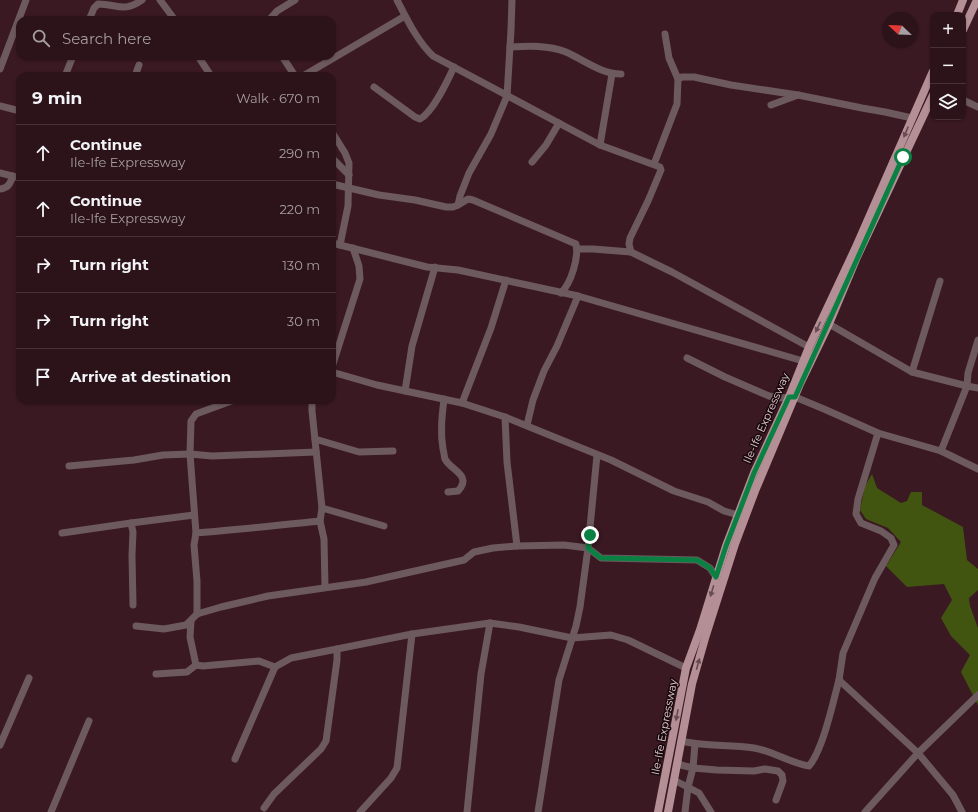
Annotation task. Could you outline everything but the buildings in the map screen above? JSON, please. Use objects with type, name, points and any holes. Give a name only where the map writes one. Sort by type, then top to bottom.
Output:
[{"type":"main road","points":[[958,12],[963,0]]},
{"type":"main road","points":[[966,24],[977,0]]},
{"type":"main road","name":"Ile-Ife Expressway","points":[[658,812],[686,668],[700,630],[716,577],[727,558],[755,491],[792,397],[809,347],[855,249],[930,79]]},
{"type":"main road","name":"Ile-Ife Expressway","points":[[668,812],[696,670],[738,515],[754,473],[829,324],[857,258],[930,101]]},
{"type":"street","points":[[20,16],[26,0]]},
{"type":"street","points":[[91,16],[94,8],[98,4],[129,8],[142,0]]},
{"type":"street","points":[[160,0],[172,16]]},
{"type":"street","points":[[273,16],[277,11],[295,0]]},
{"type":"street","points":[[458,205],[469,173],[488,140],[507,96],[512,0]]},
{"type":"street","points":[[400,1],[405,16],[427,50],[433,56],[600,145],[660,167],[661,170],[648,201],[630,238],[629,244],[631,252]]},
{"type":"street","points":[[336,57],[405,16]]},
{"type":"street","points":[[0,70],[16,27]]},
{"type":"street","points":[[654,164],[677,104],[678,79],[669,58],[665,34]]},
{"type":"street","points":[[510,47],[549,47],[566,52],[612,74],[621,74]]},
{"type":"street","points":[[67,72],[71,60]]},
{"type":"street","points":[[200,60],[208,72]]},
{"type":"street","points":[[285,60],[292,72]]},
{"type":"street","points":[[310,72],[330,60]]},
{"type":"street","points":[[136,72],[138,65]]},
{"type":"street","points":[[374,87],[415,117],[420,119],[424,117],[438,99],[454,68]]},
{"type":"street","points":[[600,145],[612,74]]},
{"type":"street","points":[[678,79],[682,77],[694,77],[731,85],[798,95],[912,118]]},
{"type":"street","points":[[771,105],[798,95]]},
{"type":"street","points":[[966,101],[978,107]]},
{"type":"street","points":[[0,106],[16,110]]},
{"type":"street","points":[[532,162],[546,145],[559,124]]},
{"type":"street","points":[[336,138],[349,163],[348,206],[340,245]]},
{"type":"street","points":[[336,162],[349,175]]},
{"type":"street","points":[[0,173],[16,177],[5,188],[0,189]]},
{"type":"street","points":[[336,185],[446,207],[453,207],[468,199],[572,241],[576,244],[577,249],[570,280],[568,285],[561,293]]},
{"type":"street","points":[[336,244],[428,267],[458,270],[578,296],[803,361]]},
{"type":"street","points":[[336,354],[360,279],[359,266],[353,248]]},
{"type":"street","points":[[577,249],[631,252],[672,272],[809,347]]},
{"type":"street","points":[[405,390],[412,346],[435,268]]},
{"type":"street","points":[[462,403],[491,328],[506,280]]},
{"type":"street","points":[[912,372],[940,281]]},
{"type":"street","points":[[527,425],[533,400],[544,371],[557,346],[578,296]]},
{"type":"street","points":[[829,324],[912,372],[978,388]]},
{"type":"street","points":[[941,451],[967,386],[968,373],[978,340]]},
{"type":"street","points":[[687,358],[724,377],[769,396],[778,398],[792,397],[824,409],[878,433],[941,451],[978,469]]},
{"type":"street","points":[[336,373],[377,385],[462,403],[505,417],[611,460],[674,491],[708,502],[724,511],[738,515]]},
{"type":"street","points":[[444,399],[441,437],[445,459],[459,472],[463,478],[461,488],[458,491],[448,492]]},
{"type":"street","points":[[197,614],[197,581],[194,545],[196,533],[190,454],[191,421],[196,414],[223,404]]},
{"type":"street","points":[[312,404],[322,508],[320,521],[324,539],[325,587]]},
{"type":"street","points":[[505,417],[507,462],[517,546]]},
{"type":"street","points":[[681,741],[695,744],[755,748],[799,764],[809,766],[814,760],[821,745],[839,680],[843,653],[875,578],[894,545],[891,538],[881,531],[861,523],[856,514],[858,499],[878,433]]},
{"type":"street","points":[[315,439],[359,452],[393,451]]},
{"type":"street","points":[[69,466],[190,454],[212,456],[316,452]]},
{"type":"street","points":[[538,812],[559,680],[576,626],[580,607],[588,548],[597,455]]},
{"type":"street","points":[[322,508],[384,526]]},
{"type":"street","points":[[62,533],[194,515]]},
{"type":"street","points":[[196,533],[320,521]]},
{"type":"street","points":[[131,523],[133,532],[133,605]]},
{"type":"street","points":[[136,626],[164,629],[186,625],[197,614],[268,596],[366,582],[464,560],[474,552],[493,548],[564,545],[588,548],[601,558],[697,560],[710,568],[716,577]]},
{"type":"street","points":[[191,621],[190,637],[196,665]]},
{"type":"street","points":[[467,812],[481,674],[490,623]]},
{"type":"street","points":[[235,760],[275,667],[291,658],[412,634],[490,623],[519,627],[572,638],[611,635],[628,640],[686,668]]},
{"type":"street","points":[[360,812],[391,778],[397,768],[412,634]]},
{"type":"street","points":[[264,808],[274,794],[321,749],[326,740],[337,660],[337,649]]},
{"type":"street","points":[[156,674],[187,672],[196,665],[203,666],[259,660],[275,667]]},
{"type":"street","points":[[0,745],[29,678]]},
{"type":"street","points":[[839,680],[918,753],[953,795],[962,812]]},
{"type":"street","points":[[865,812],[918,753],[978,695]]},
{"type":"street","points":[[51,812],[89,721]]},
{"type":"street","points":[[685,812],[688,787],[693,768],[695,744]]},
{"type":"street","points":[[677,764],[693,768],[716,770],[754,771],[766,769],[778,771],[782,775],[783,781],[776,800]]},
{"type":"street","points":[[674,780],[699,793],[711,812]]},
{"type":"green space","points":[[872,474],[877,488],[901,503],[907,501],[911,492],[922,492],[922,505],[963,527],[967,560],[978,569],[978,590],[969,598],[970,606],[978,628],[978,705],[961,672],[970,655],[951,636],[941,618],[952,600],[944,584],[907,587],[886,566],[901,542],[888,528],[866,519],[860,510],[865,486]]},
{"type":"route","points":[[590,535],[588,548],[601,558],[697,560],[710,568],[716,577],[726,546],[754,473],[789,397],[795,397],[903,157]]}]
